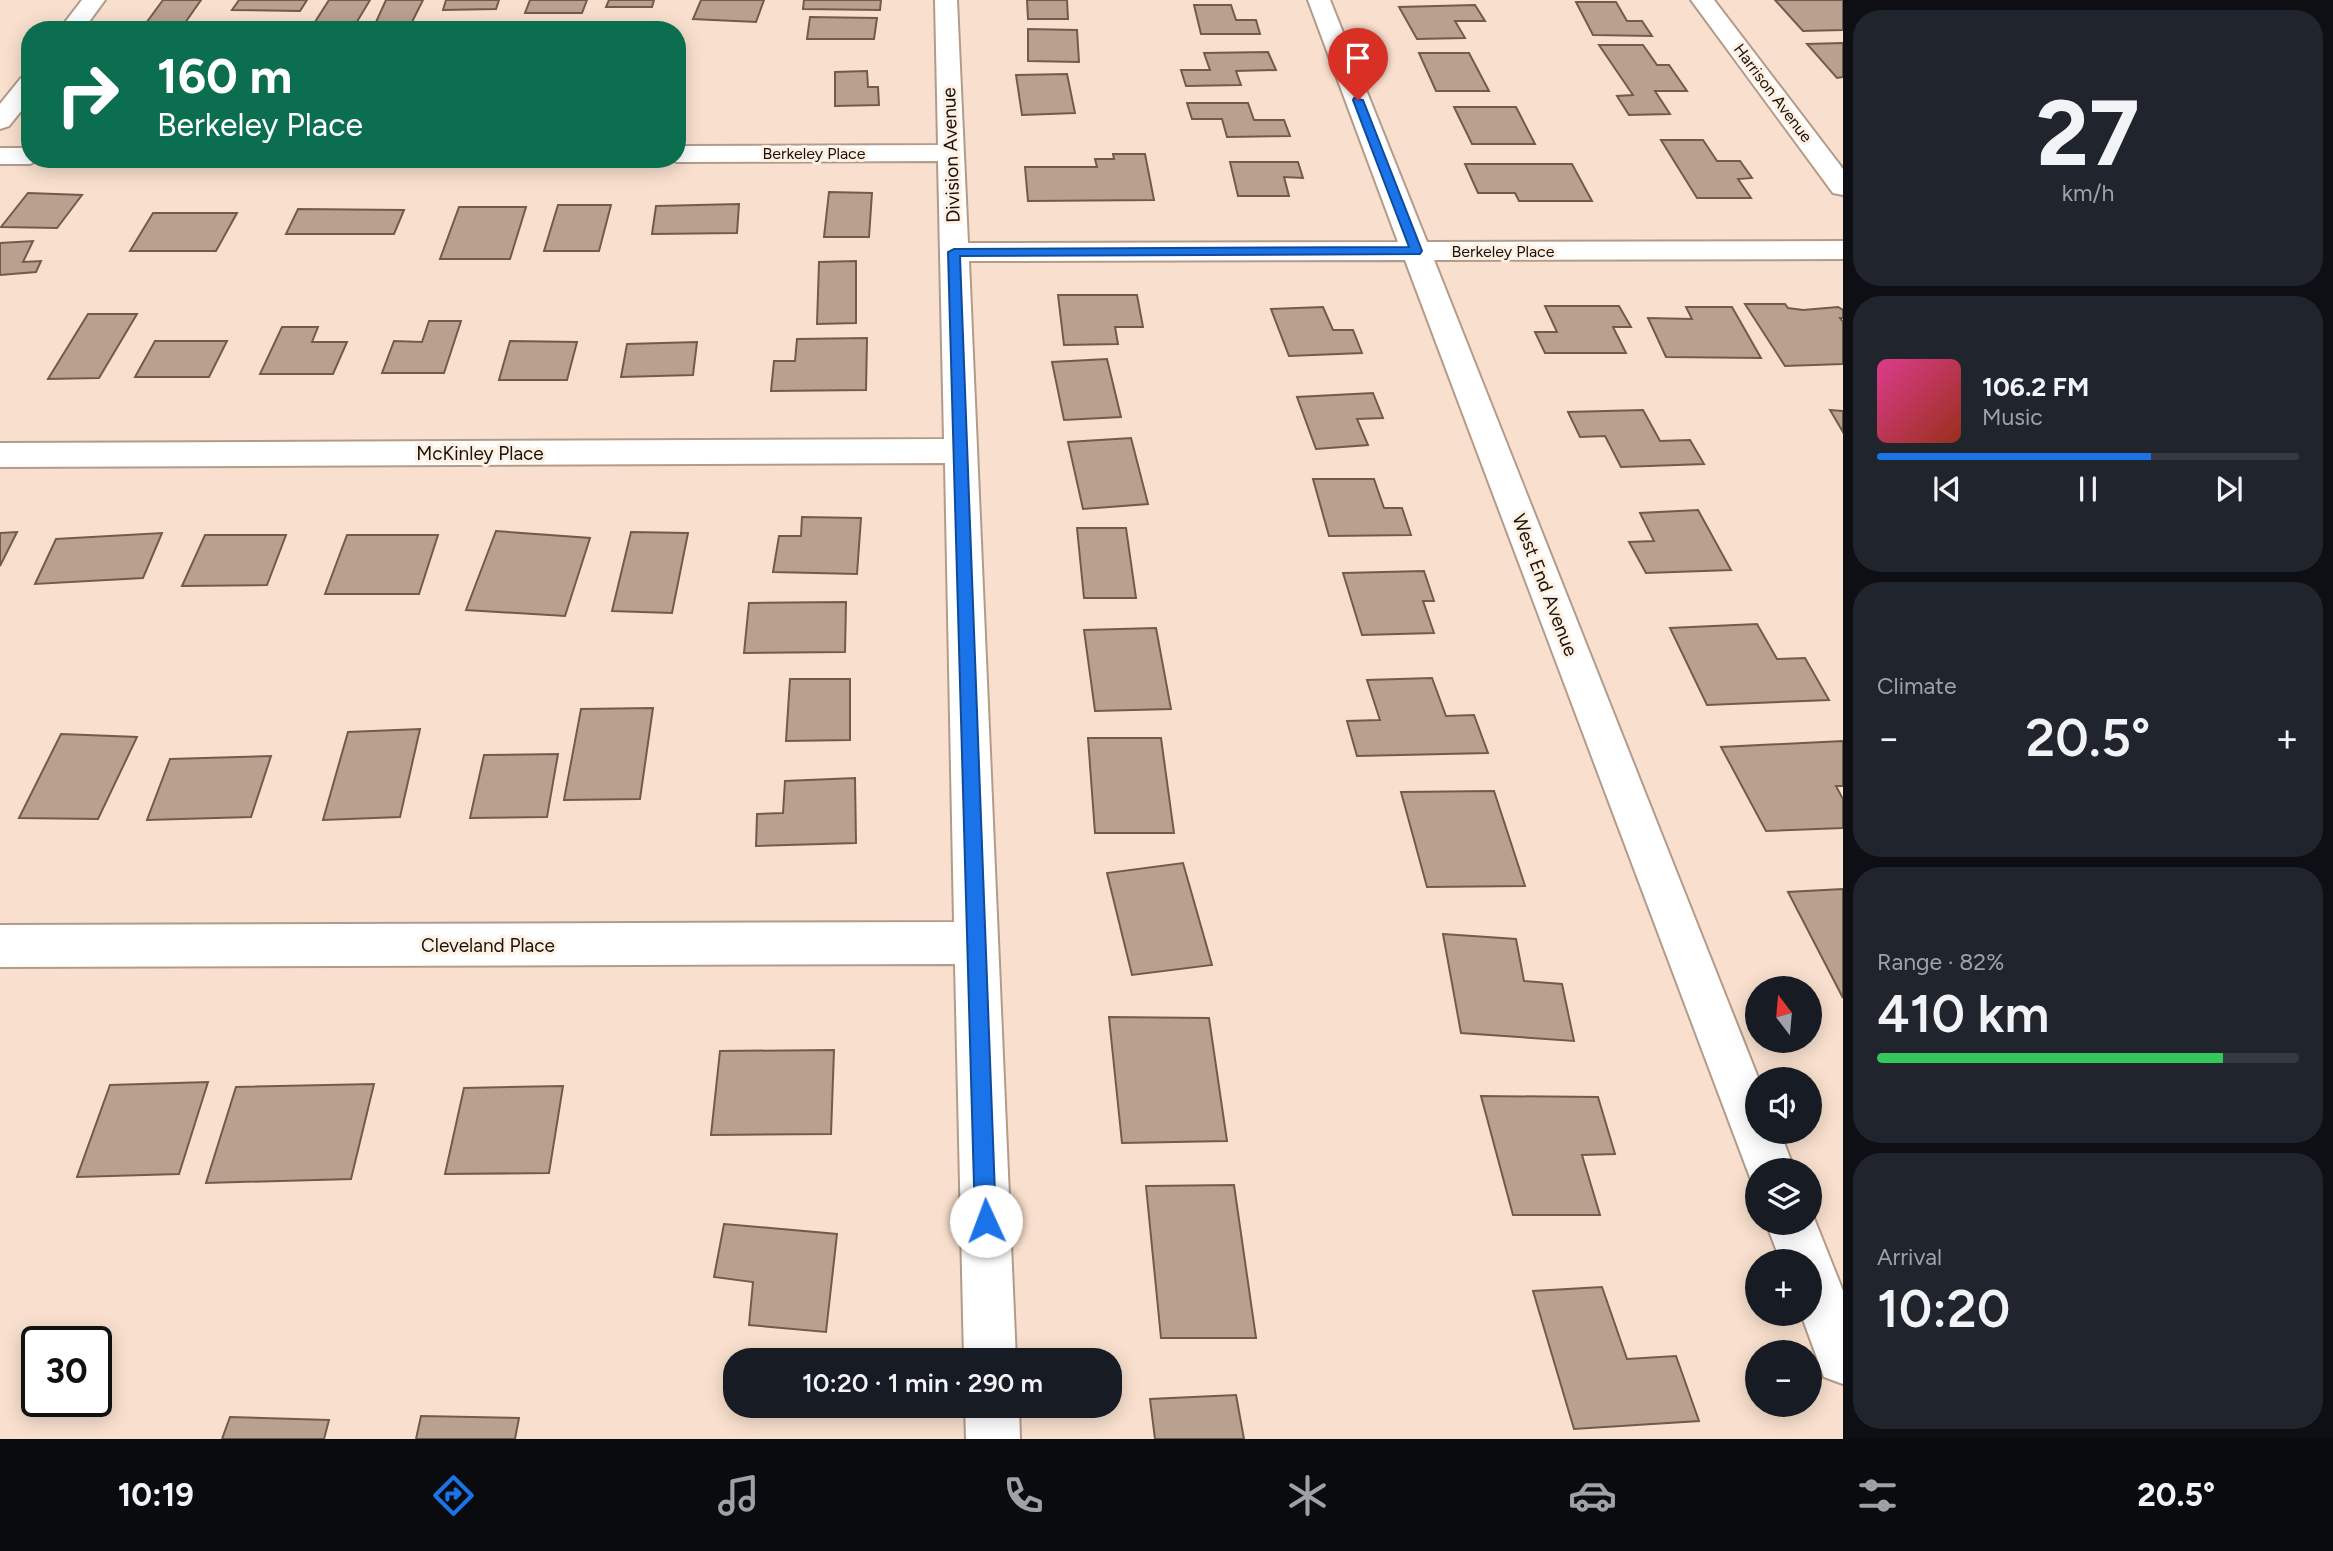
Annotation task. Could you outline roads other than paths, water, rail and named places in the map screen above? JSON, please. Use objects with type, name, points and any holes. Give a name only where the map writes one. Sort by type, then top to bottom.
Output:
[{"type":"street","points":[[78,21],[94,0]]},
{"type":"street","name":"Division Avenue","points":[[946,0],[990,1348]]},
{"type":"street","name":"West End Avenue","points":[[1319,0],[1766,1158]]},
{"type":"street","name":"Harrison Avenue","points":[[1702,0],[1843,187]]},
{"type":"street","points":[[0,121],[21,94]]},
{"type":"street","name":"Berkeley Place","points":[[686,154],[951,153]]},
{"type":"street","points":[[0,156],[21,156]]},
{"type":"street","name":"Berkeley Place","points":[[954,252],[1843,250]]},
{"type":"street","name":"McKinley Place","points":[[0,455],[960,451]]},
{"type":"street","name":"Cleveland Place","points":[[0,946],[976,943]]},
{"type":"street","points":[[1822,1303],[1843,1358]]},
{"type":"street","points":[[992,1418],[993,1439]]}]
